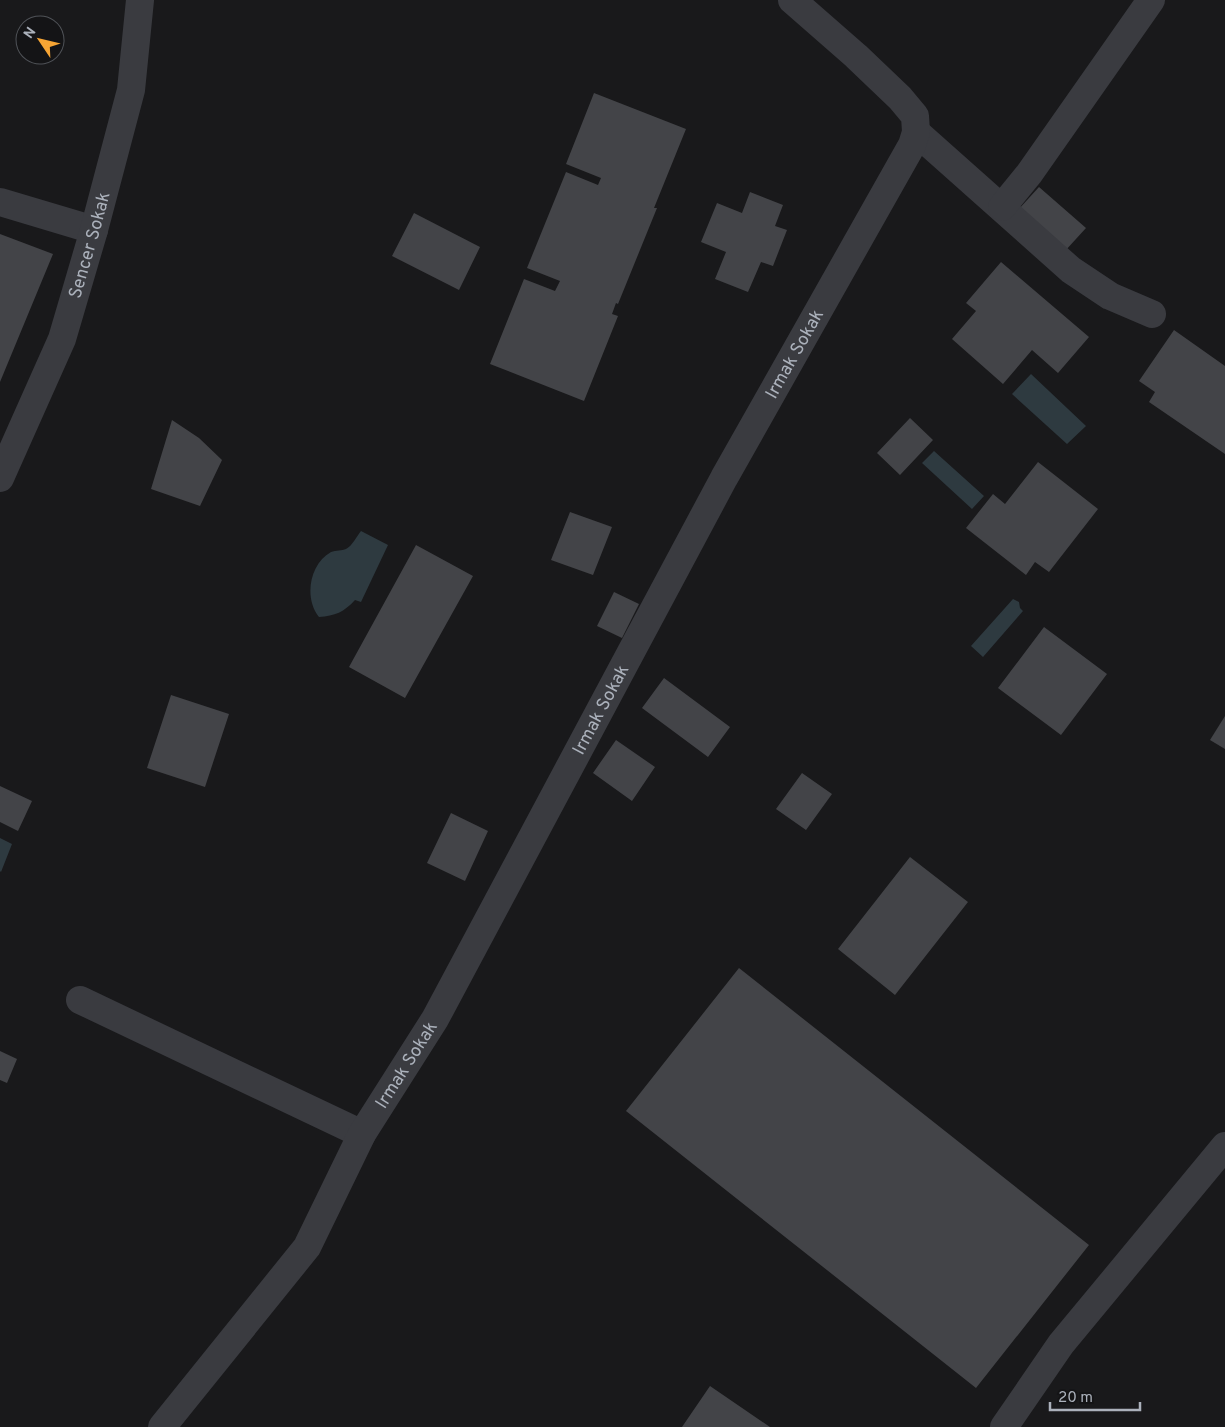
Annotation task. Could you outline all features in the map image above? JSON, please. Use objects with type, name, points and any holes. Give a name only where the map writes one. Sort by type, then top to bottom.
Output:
[{"type":"street","name":"Sencer Sokak","points":[[0,478],[62,339],[94,230],[131,90],[140,0]]},
{"type":"street","points":[[792,0],[900,98],[916,116],[916,132],[1071,270],[1110,296],[1152,314]]},
{"type":"street","points":[[1002,207],[1029,174],[1151,0]]},
{"type":"street","name":"Irmak Sokak","points":[[162,1427],[306,1247],[362,1134],[434,1019],[724,478],[899,168],[916,132]]},
{"type":"street","points":[[0,202],[94,230]]},
{"type":"street","points":[[80,1000],[362,1134]]},
{"type":"street","points":[[1004,1427],[1061,1344],[1225,1146]]},
{"type":"shaded area","points":[[1031,374],[1086,426],[1067,444],[1012,394]]},
{"type":"shaded area","points":[[934,451],[984,496],[972,509],[922,463]]},
{"type":"shaded area","points":[[361,531],[388,545],[361,602],[355,600],[339,613],[319,617],[311,601],[311,582],[314,573],[324,558],[331,552],[348,548]]},
{"type":"shaded area","points":[[1013,599],[1019,602],[1020,608],[1023,611],[983,657],[971,646]]},
{"type":"shaded area","points":[[0,838],[12,844],[1,872],[0,871]]},
{"type":"building","points":[[594,93],[686,129],[654,208],[657,208],[618,304],[616,303],[612,314],[618,316],[584,401],[490,364],[524,279],[555,291],[560,281],[527,268],[566,172],[598,185],[601,178],[566,164]]},
{"type":"building","points":[[1039,187],[1086,228],[1065,251],[1018,210]]},
{"type":"building","points":[[750,192],[783,205],[775,226],[787,230],[773,266],[761,262],[748,292],[715,279],[726,252],[701,242],[717,203],[742,213]]},
{"type":"building","points":[[414,213],[480,247],[459,290],[392,256]]},
{"type":"building","points":[[0,234],[53,254],[0,382]]},
{"type":"building","points":[[1001,262],[1089,337],[1058,373],[1032,350],[1003,384],[952,339],[976,311],[966,303]]},
{"type":"building","points":[[1174,330],[1225,366],[1225,454],[1149,402],[1155,392],[1139,381]]},
{"type":"building","points":[[910,418],[933,440],[900,475],[877,453]]},
{"type":"building","points":[[172,420],[199,438],[222,460],[200,506],[151,489]]},
{"type":"building","points":[[1038,462],[1098,509],[1049,572],[1035,562],[1026,575],[966,528],[993,494],[1005,504]]},
{"type":"building","points":[[570,512],[612,527],[593,575],[551,560]]},
{"type":"building","points":[[416,545],[473,576],[405,698],[349,667]]},
{"type":"building","points":[[614,592],[639,604],[622,638],[597,626]]},
{"type":"building","points":[[1044,627],[1107,674],[1061,735],[998,688]]},
{"type":"building","points":[[664,678],[730,727],[708,757],[642,708]]},
{"type":"building","points":[[171,695],[229,714],[205,787],[147,768]]},
{"type":"building","points":[[1225,716],[1225,749],[1210,740]]},
{"type":"building","points":[[616,740],[655,767],[632,801],[593,773]]},
{"type":"building","points":[[802,773],[832,794],[806,830],[776,809]]},
{"type":"building","points":[[0,786],[32,801],[18,831],[0,822]]},
{"type":"building","points":[[451,813],[488,831],[465,881],[427,863]]},
{"type":"building","points":[[910,857],[968,902],[895,995],[838,949]]},
{"type":"building","points":[[739,968],[1089,1245],[976,1388],[626,1111]]},
{"type":"building","points":[[0,1051],[17,1059],[7,1083],[0,1080]]},
{"type":"building","points":[[710,1386],[770,1427],[682,1427]]}]
